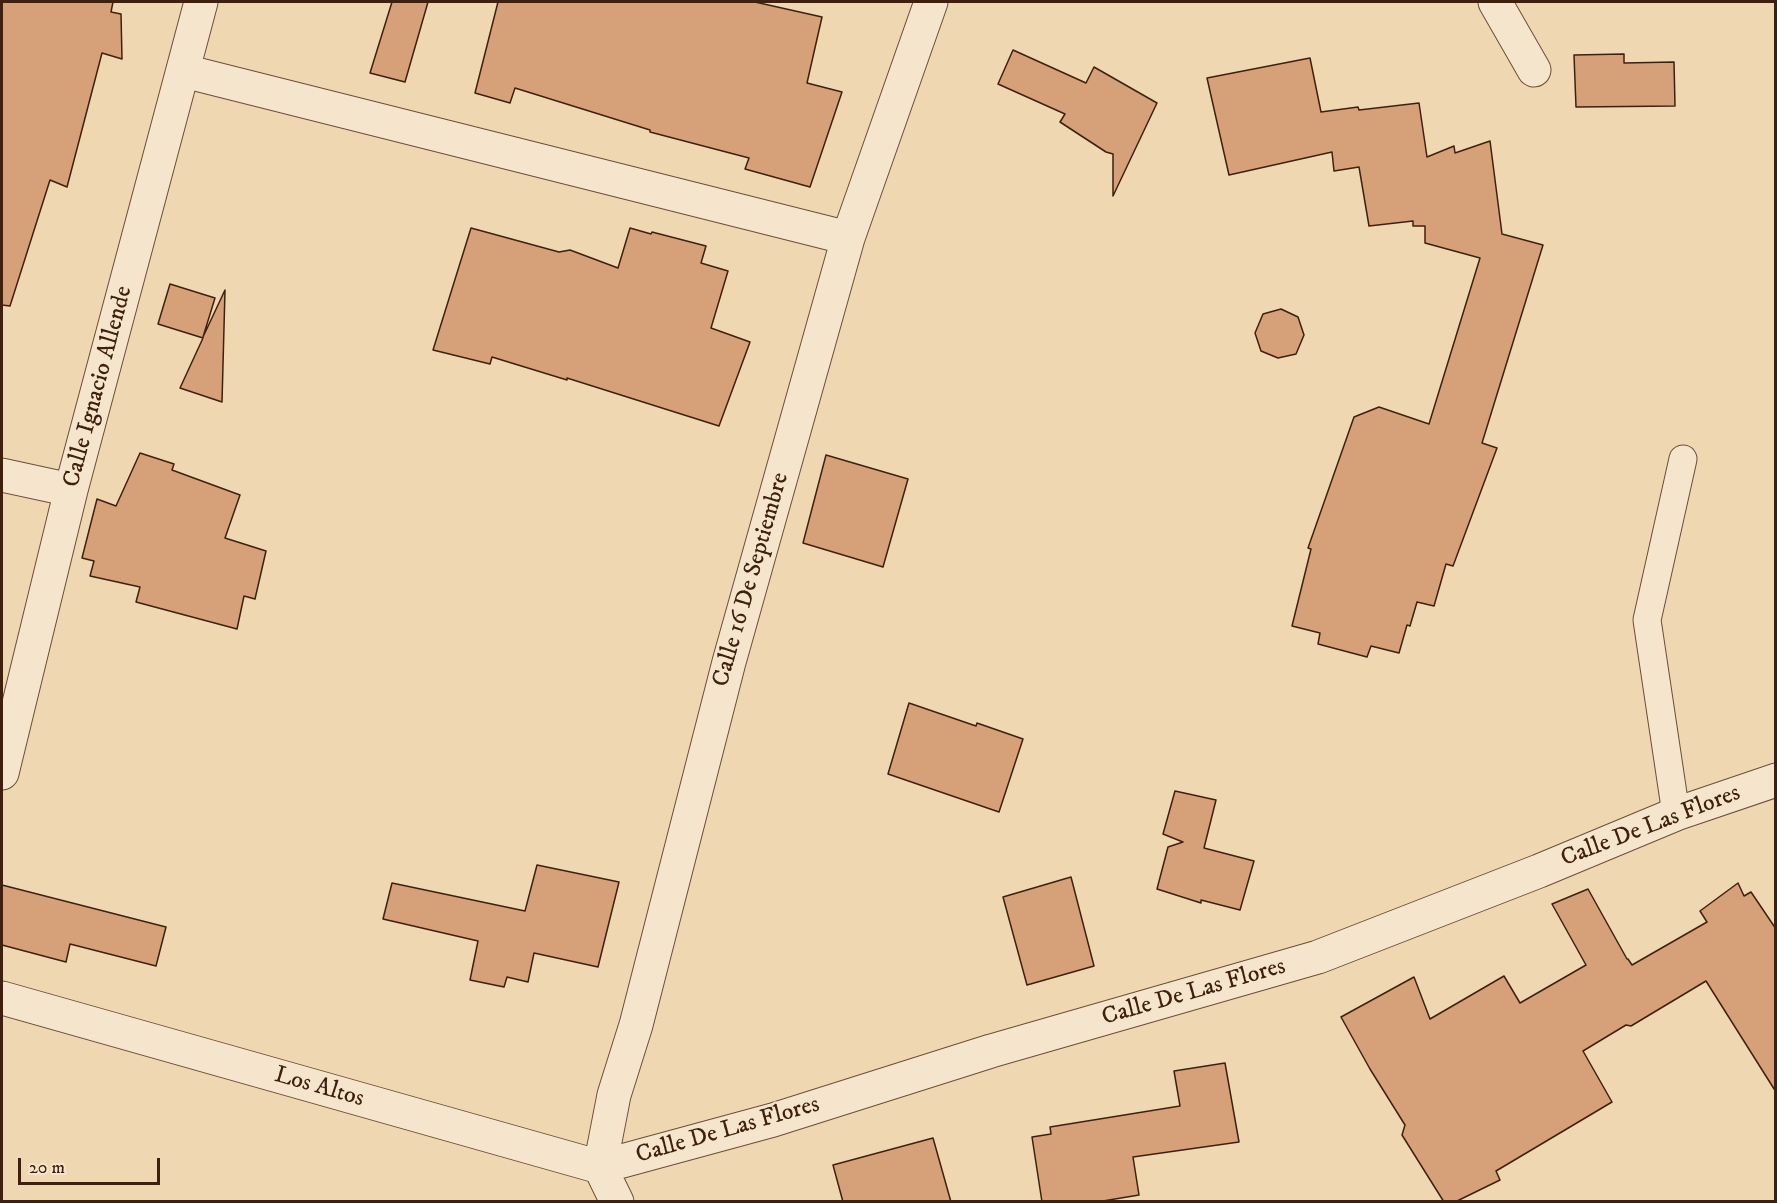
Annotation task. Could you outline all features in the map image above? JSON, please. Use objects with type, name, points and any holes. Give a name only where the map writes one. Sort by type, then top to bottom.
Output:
[{"type":"street","name":"Calle Ignacio Allende","points":[[2,773],[71,490],[201,2]]},
{"type":"street","name":"Calle 16 De Septiembre","points":[[600,1167],[614,1095],[636,1025],[729,662],[848,238],[931,2]]},
{"type":"street","points":[[1495,2],[1534,70]]},
{"type":"street","points":[[184,71],[848,238]]},
{"type":"street","points":[[2,474],[71,490]]},
{"type":"street","name":"Calle De Las Flores","points":[[600,1167],[773,1120],[991,1051],[1318,957],[1539,871],[1676,814],[1776,780]]},
{"type":"street","name":"Los Altos","points":[[2,998],[600,1167]]},
{"type":"street","points":[[600,1167],[617,1202]]},
{"type":"lane","points":[[1676,814],[1647,620],[1683,459]]},
{"type":"building","points":[[2,2],[113,2],[111,12],[121,14],[122,59],[102,53],[67,187],[50,180],[10,306],[2,305]]},
{"type":"building","points":[[392,2],[428,2],[405,82],[370,73]]},
{"type":"building","points":[[498,2],[755,2],[822,17],[807,83],[842,92],[810,187],[745,169],[749,158],[650,132],[650,130],[515,88],[510,103],[475,93]]},
{"type":"building","points":[[1013,50],[1086,83],[1094,67],[1157,103],[1113,196],[1113,154],[1106,152],[1060,122],[1065,114],[998,84]]},
{"type":"building","points":[[1624,54],[1624,63],[1674,62],[1675,106],[1576,107],[1574,55]]},
{"type":"building","points":[[1310,58],[1321,112],[1419,103],[1427,157],[1454,146],[1455,153],[1490,141],[1502,234],[1543,245],[1482,443],[1497,448],[1453,566],[1446,564],[1434,606],[1417,602],[1399,653],[1371,646],[1367,657],[1318,644],[1320,633],[1292,626],[1311,549],[1308,548],[1354,417],[1379,407],[1429,424],[1480,258],[1425,243],[1425,226],[1413,226],[1413,221],[1369,226],[1359,167],[1334,171],[1332,152],[1229,175],[1207,78]]},
{"type":"building","points":[[471,228],[559,252],[570,250],[618,268],[630,228],[706,246],[701,263],[728,271],[711,328],[750,342],[719,426],[492,357],[490,364],[433,350]]},
{"type":"building","points":[[170,284],[215,298],[203,337],[225,290],[222,402],[180,388],[203,338],[158,324]]},
{"type":"building","points":[[1281,309],[1298,317],[1304,335],[1296,354],[1278,358],[1261,351],[1255,333],[1263,314]]},
{"type":"building","points":[[140,453],[174,464],[172,470],[240,495],[225,538],[266,551],[255,599],[244,596],[237,629],[136,602],[140,587],[90,576],[94,561],[82,558],[97,499],[116,506]]},
{"type":"building","points":[[826,455],[908,479],[883,567],[803,543]]},
{"type":"building","points":[[909,703],[1023,739],[999,812],[888,774]]},
{"type":"building","points":[[1175,791],[1216,800],[1204,848],[1254,861],[1240,910],[1201,900],[1201,903],[1157,889],[1168,847],[1183,842],[1163,834]]},
{"type":"building","points":[[537,865],[619,882],[598,967],[534,953],[528,982],[507,977],[504,987],[470,980],[478,941],[383,919],[392,883],[525,911]]},
{"type":"building","points":[[1071,877],[1094,966],[1027,985],[1003,897]]},
{"type":"building","points":[[1738,883],[1744,896],[1751,892],[1776,929],[1776,1092],[1706,981],[1631,1026],[1626,1025],[1583,1051],[1612,1102],[1496,1171],[1500,1180],[1455,1202],[1444,1202],[1402,1135],[1405,1125],[1341,1017],[1414,977],[1430,1019],[1504,976],[1520,1003],[1586,965],[1552,904],[1588,889],[1632,965],[1707,922],[1700,911]]},
{"type":"building","points":[[2,885],[166,927],[156,966],[70,944],[66,962],[2,945]]},
{"type":"building","points":[[1225,1063],[1239,1142],[1133,1157],[1139,1195],[1097,1202],[1042,1202],[1032,1137],[1051,1134],[1050,1127],[1180,1106],[1174,1071]]},
{"type":"building","points":[[933,1138],[951,1202],[843,1202],[833,1165]]}]
